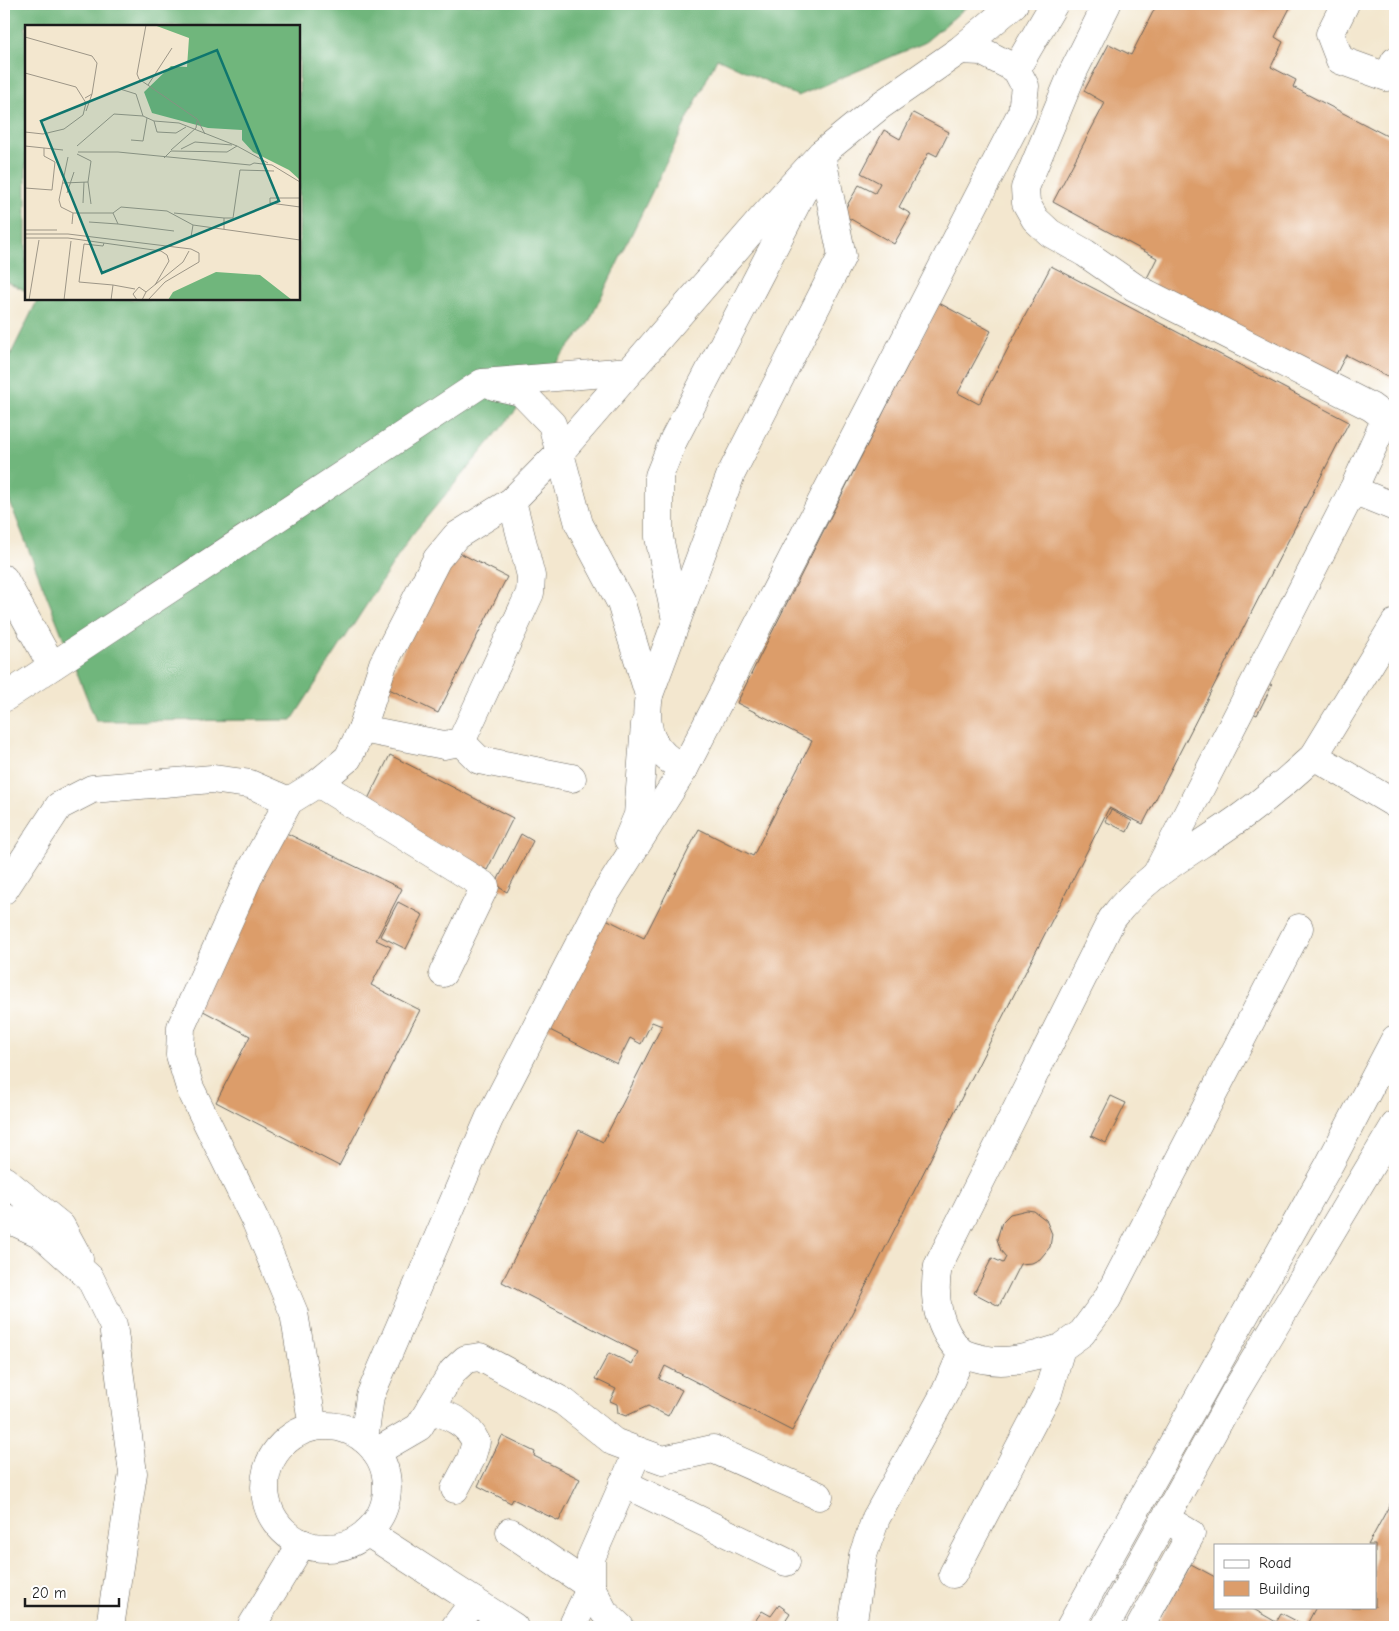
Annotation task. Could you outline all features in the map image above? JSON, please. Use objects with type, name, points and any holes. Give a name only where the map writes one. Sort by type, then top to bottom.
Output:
[{"type":"lane","points":[[312,1427],[294,1313],[256,1222],[190,1088],[180,1056],[181,1026],[252,868],[289,801],[318,782],[348,758],[362,729],[382,664],[437,559],[456,536],[512,501],[561,451],[630,370],[822,154],[881,105],[960,50],[1014,4]]},
{"type":"lane","points":[[1016,69],[1054,4]]},
{"type":"lane","points":[[1107,4],[1073,72],[1025,188],[1026,203],[1035,219],[1050,233],[1085,253],[1134,287],[1371,407],[1386,418],[1353,490],[1156,875]]},
{"type":"lane","points":[[1345,4],[1330,34],[1340,60],[1387,77],[1395,61]]},
{"type":"lane","points":[[603,898],[684,769],[1022,112],[1024,86],[1016,69],[981,51],[960,50]]},
{"type":"lane","points":[[676,620],[659,537],[659,476],[674,439],[822,154]]},
{"type":"lane","points":[[370,1445],[370,1396],[489,1119],[603,898],[638,815],[647,706],[676,620],[731,474],[842,256],[822,154]]},
{"type":"lane","points":[[4,698],[482,383],[630,370]]},
{"type":"lane","points":[[482,383],[521,392],[552,424],[561,451],[579,524],[621,603],[647,706],[653,742],[667,760],[684,769]]},
{"type":"lane","points":[[1353,490],[1395,507]]},
{"type":"lane","points":[[461,742],[530,593],[531,576],[512,501]]},
{"type":"lane","points":[[4,579],[52,666]]},
{"type":"lane","points":[[1299,928],[1107,1299],[1082,1333],[1061,1348],[1024,1359],[993,1362],[978,1360],[962,1353],[948,1338],[939,1316],[935,1279],[938,1266],[1112,919],[1136,890],[1280,788],[1314,756],[1395,623]]},
{"type":"lane","points":[[362,729],[444,745],[461,742]]},
{"type":"lane","points":[[461,742],[479,760],[572,778]]},
{"type":"lane","points":[[1314,756],[1395,804]]},
{"type":"lane","points":[[4,890],[58,806],[92,789],[212,779],[250,784],[289,801]]},
{"type":"lane","points":[[318,782],[485,886],[443,973]]},
{"type":"lane","points":[[1070,1627],[1330,1163],[1395,1039]]},
{"type":"lane","points":[[1105,1627],[1234,1394],[1395,1125]]},
{"type":"lane","points":[[4,1180],[61,1226],[113,1325],[132,1472],[110,1627]]},
{"type":"lane","points":[[4,1217],[41,1234],[90,1278]]},
{"type":"lane","points":[[953,1574],[1048,1393],[1061,1348]]},
{"type":"lane","points":[[852,1627],[863,1555],[876,1518],[946,1391],[962,1353]]},
{"type":"lane","points":[[370,1445],[418,1427],[453,1371],[466,1359],[480,1357],[564,1402],[614,1442],[663,1460],[713,1449],[819,1496]]},
{"type":"lane","points":[[430,1408],[452,1418],[470,1430],[476,1442],[455,1489]]},
{"type":"lane","points":[[331,1426],[348,1430],[370,1445],[384,1468],[386,1494],[378,1518],[367,1532],[352,1542],[336,1547],[318,1548],[302,1543],[285,1533],[273,1518],[266,1500],[265,1481],[269,1462],[280,1446],[294,1434],[312,1427],[331,1426]]},
{"type":"lane","points":[[572,1627],[590,1587],[591,1558],[638,1451]]},
{"type":"lane","points":[[623,1483],[786,1562]]},
{"type":"lane","points":[[1140,1627],[1191,1534],[1166,1519]]},
{"type":"lane","points":[[367,1532],[514,1627]]},
{"type":"lane","points":[[510,1532],[590,1587],[604,1612],[620,1627]]},
{"type":"lane","points":[[251,1627],[302,1543]]},
{"type":"lane","points":[[455,1627],[474,1601]]},
{"type":"green space","points":[[4,4],[970,4],[924,43],[798,96],[717,58],[588,324],[411,536],[292,720],[96,721],[4,487],[4,368],[38,300],[300,300],[300,25],[25,25],[25,290],[4,280]]},
{"type":"building","points":[[1157,4],[1292,4],[1275,37],[1283,42],[1271,67],[1296,80],[1293,87],[1389,137],[1395,124],[1395,380],[1346,355],[1332,382],[1153,288],[1155,282],[1147,278],[1157,258],[1053,202],[1105,103],[1084,91],[1109,44],[1131,55]]},
{"type":"building","points":[[913,113],[949,132],[937,156],[929,152],[899,207],[911,214],[894,244],[842,214],[859,185],[875,193],[880,183],[861,173],[884,130],[900,139]]},
{"type":"building","points":[[1051,266],[1349,422],[1143,824],[1109,808],[792,1431],[665,1366],[659,1379],[682,1390],[668,1416],[648,1406],[626,1416],[618,1413],[617,1404],[610,1401],[616,1389],[595,1379],[609,1353],[632,1364],[638,1352],[502,1282],[579,1130],[603,1142],[662,1026],[652,1022],[641,1044],[630,1038],[617,1064],[542,1026],[598,915],[644,938],[699,829],[753,856],[812,741],[737,703],[760,656],[939,303],[991,331],[958,393],[979,404]]},
{"type":"building","points":[[454,550],[507,577],[438,713],[385,687]]},
{"type":"building","points":[[1264,680],[1272,685],[1257,715],[1248,711]]},
{"type":"building","points":[[390,755],[513,818],[487,870],[364,807]]},
{"type":"building","points":[[1111,810],[1132,821],[1127,832],[1105,821]]},
{"type":"building","points":[[282,831],[402,889],[376,940],[391,947],[371,985],[420,1010],[339,1166],[216,1102],[250,1036],[194,1006]]},
{"type":"building","points":[[521,834],[533,841],[507,892],[495,885]]},
{"type":"building","points":[[398,902],[423,915],[406,949],[380,936]]},
{"type":"building","points":[[1111,1096],[1126,1103],[1106,1143],[1091,1136]]},
{"type":"building","points":[[1027,1210],[1034,1211],[1046,1220],[1052,1234],[1050,1247],[1040,1259],[1032,1263],[1020,1264],[999,1306],[974,1293],[992,1258],[1003,1263],[1006,1257],[1001,1251],[997,1239],[1002,1222],[1010,1214]]},
{"type":"building","points":[[502,1436],[535,1452],[534,1456],[580,1479],[559,1521],[513,1499],[511,1503],[478,1486]]},
{"type":"building","points":[[1395,1495],[1395,1627],[1156,1627],[1191,1564],[1214,1576],[1214,1608],[1252,1608],[1276,1622],[1281,1613],[1306,1626],[1315,1608],[1376,1608],[1376,1544],[1369,1544]]},
{"type":"building","points":[[779,1605],[790,1613],[781,1627],[751,1627],[762,1611],[771,1616]]}]
